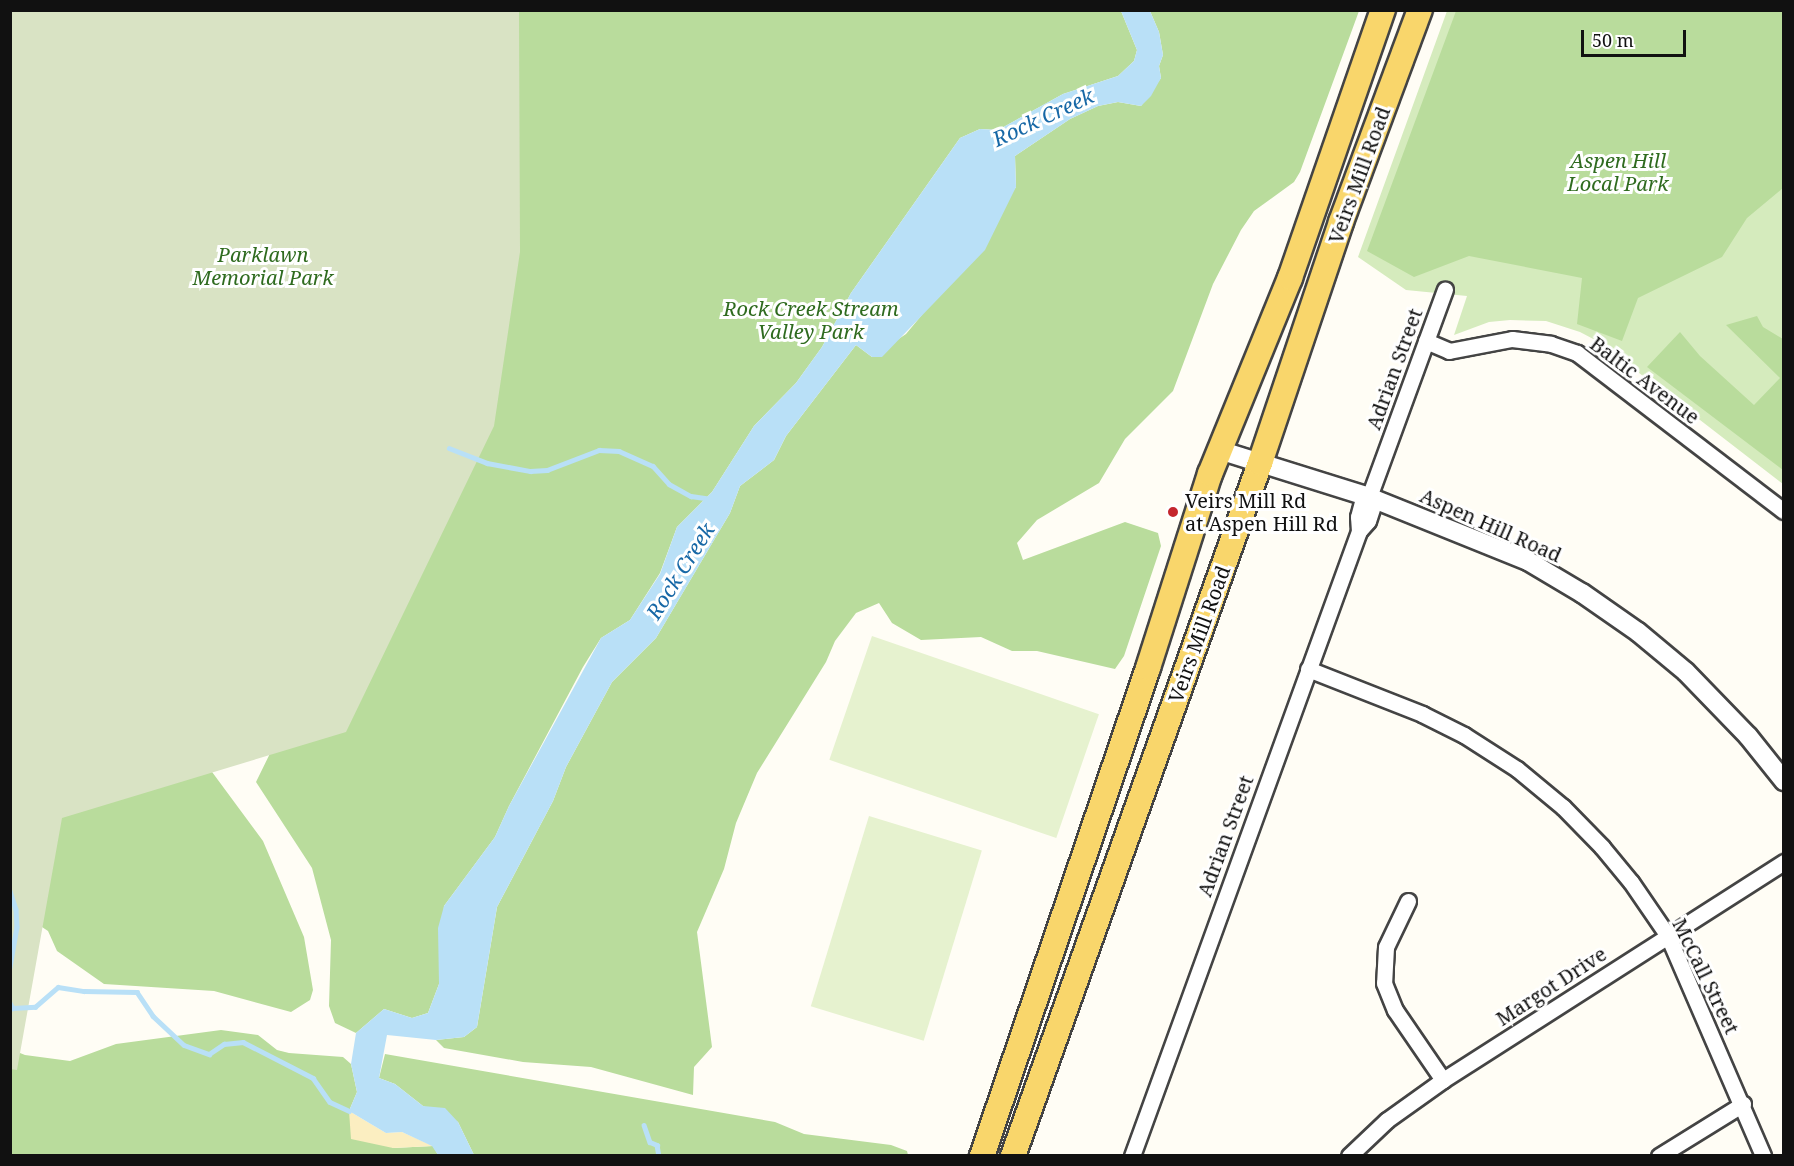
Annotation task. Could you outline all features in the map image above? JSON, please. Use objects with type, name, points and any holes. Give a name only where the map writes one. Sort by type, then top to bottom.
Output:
[{"type":"main road","name":"Veirs Mill Road","points":[[982,1155],[1219,450],[1290,278],[1383,10]]},
{"type":"main road","name":"Veirs Mill Road","points":[[1013,1155],[1260,464],[1341,222],[1420,10]]},
{"type":"street","name":"Adrian Street","points":[[1132,1155],[1359,531],[1368,521],[1370,497],[1445,289]]},
{"type":"street","name":"Baltic Avenue","points":[[1426,341],[1449,351],[1512,339],[1551,344],[1577,353],[1784,511]]},
{"type":"street","name":"Aspen Hill Road","points":[[1219,450],[1370,497],[1528,561],[1582,593],[1638,632],[1686,672],[1748,736],[1784,781]]},
{"type":"street","name":"McCall Street","points":[[1308,669],[1422,714],[1464,735],[1517,769],[1563,807],[1602,847],[1631,882],[1668,936],[1764,1155]]},
{"type":"street","name":"Margot Drive","points":[[1349,1155],[1387,1120],[1443,1080],[1784,862]]},
{"type":"street","points":[[1408,901],[1386,948],[1384,983],[1395,1010],[1443,1080]]},
{"type":"street","points":[[1659,1155],[1743,1104]]},
{"type":"green space","name":"Parklawn Memorial Park","points":[[10,11],[519,11],[520,252],[494,426],[346,732],[62,818],[17,1070],[10,1069]]},
{"type":"green space","name":"Rock Creek Stream Valley Park","points":[[401,11],[1121,11],[1137,50],[1134,61],[1118,76],[1063,94],[998,130],[980,129],[960,138],[851,293],[822,347],[796,383],[754,426],[712,492],[677,527],[660,573],[630,620],[601,638],[583,667],[509,806],[495,837],[444,906],[439,984],[428,1013],[412,1018],[384,1009],[356,1033],[335,1023],[329,1006],[331,940],[312,868],[256,782],[282,729]]},
{"type":"green space","points":[[1150,11],[1359,11],[1300,172],[1294,182],[1254,211],[1241,230],[1213,284],[1173,391],[1125,439],[1099,483],[1037,520],[1017,543],[1023,560],[1125,522],[1158,533],[1161,546],[1124,656],[1115,669],[1037,651],[1012,651],[981,637],[921,640],[892,623],[879,603],[856,613],[835,641],[826,662],[757,773],[736,823],[724,869],[697,932],[712,1047],[694,1067],[693,1095],[591,1067],[523,1062],[444,1048],[436,1040],[464,1037],[477,1027],[497,907],[553,801],[566,767],[612,682],[656,638],[730,513],[740,486],[774,460],[786,436],[856,345],[872,357],[906,334],[921,316],[1016,187],[1015,156],[1070,119],[1098,106],[1118,102],[1141,106],[1161,78],[1159,66],[1163,55],[1159,32]]},
{"type":"green space","name":"Aspen Hill Local Park","points":[[1447,11],[1783,11],[1783,484],[1599,342],[1580,332],[1546,321],[1489,322],[1454,335],[1467,296],[1406,290],[1358,257]]},
{"type":"green space","name":"Aspen Hill Local Park","points":[[1456,11],[1783,11],[1783,188],[1747,218],[1722,257],[1638,298],[1622,341],[1577,324],[1582,278],[1469,256],[1414,277],[1367,251]]},
{"type":"green space","points":[[1757,316],[1763,327],[1783,339],[1783,470],[1647,367],[1680,332],[1700,356],[1754,405],[1780,378],[1726,325]]},
{"type":"green space","points":[[872,636],[1099,714],[1056,838],[829,760]]},
{"type":"green space","points":[[201,757],[263,841],[304,937],[313,990],[310,1000],[291,1012],[214,991],[104,984],[57,951],[48,931],[39,925],[11,775]]},
{"type":"green space","points":[[869,816],[982,850],[924,1041],[811,1006]]},
{"type":"green space","points":[[221,1030],[258,1035],[277,1050],[289,1053],[343,1057],[351,1064],[357,1092],[349,1111],[393,1148],[433,1146],[438,1155],[11,1155],[10,1049],[25,1055],[70,1061],[116,1044]]},
{"type":"green space","points":[[385,1054],[775,1122],[804,1134],[891,1145],[907,1151],[908,1155],[474,1155],[458,1122],[423,1106],[395,1084],[379,1078]]},
{"type":"sand","points":[[349,1111],[386,1133],[402,1132],[433,1146],[393,1148],[351,1139]]},
{"type":"water","name":"Rock Creek","points":[[1121,11],[1150,11],[1159,32],[1163,55],[1159,66],[1161,78],[1151,96],[1141,106],[1118,102],[1098,106],[1070,119],[1015,156],[1016,187],[985,250],[882,357],[872,357],[856,345],[786,436],[774,460],[740,486],[730,513],[656,638],[612,682],[566,767],[553,801],[497,907],[477,1027],[464,1037],[436,1040],[387,1035],[379,1078],[395,1084],[423,1106],[445,1108],[458,1122],[474,1155],[438,1155],[432,1146],[402,1132],[386,1133],[349,1111],[357,1092],[351,1064],[356,1033],[384,1009],[412,1018],[428,1013],[439,984],[438,928],[444,906],[495,837],[509,806],[601,638],[630,620],[660,574],[677,527],[712,492],[754,426],[796,383],[822,347],[851,293],[960,138],[980,129],[998,130],[1063,94],[1118,76],[1134,61],[1137,50]]},
{"type":"waterway","points":[[449,448],[487,463],[530,471],[547,470],[599,450],[619,451],[653,466],[669,484],[691,496],[706,498]]},
{"type":"waterway","points":[[10,891],[16,909],[17,927],[10,967]]},
{"type":"waterway","points":[[10,1003],[13,1008],[35,1007],[58,987],[84,991],[137,992],[153,1016],[184,1045],[209,1054],[224,1044],[243,1042],[313,1078],[330,1102],[349,1111]]},
{"type":"waterway","points":[[644,1125],[650,1142],[657,1145],[659,1156]]},
{"type":"place","name":"Veirs Mill Rd at Aspen Hill Rd","points":[[1173,512]]}]
